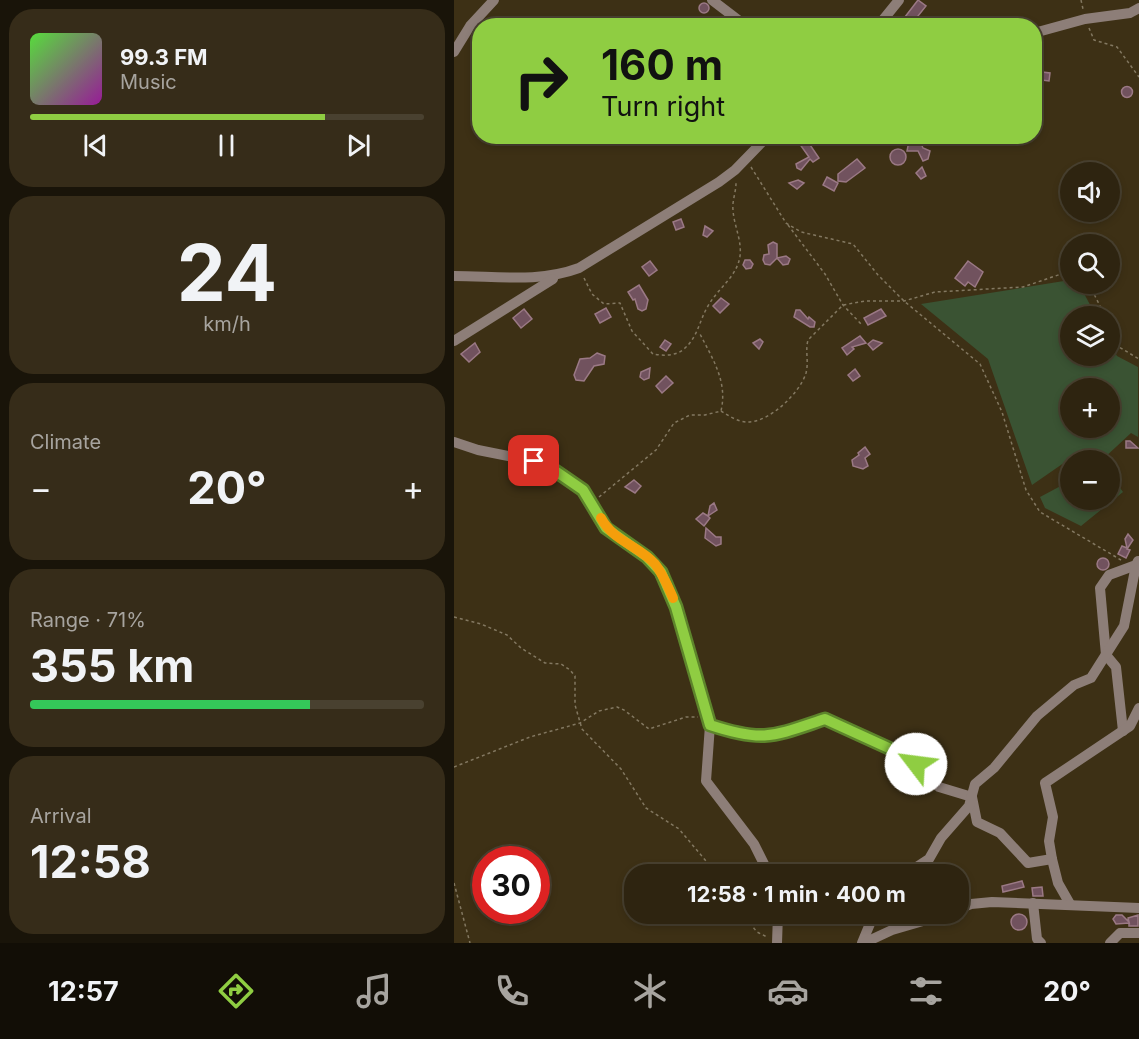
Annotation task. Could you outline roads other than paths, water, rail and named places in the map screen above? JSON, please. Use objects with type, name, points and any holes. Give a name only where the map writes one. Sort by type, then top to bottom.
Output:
[{"type":"street","points":[[477,18],[494,0]]},
{"type":"street","points":[[712,0],[736,18]]},
{"type":"street","points":[[884,18],[899,0]]},
{"type":"street","points":[[1042,31],[1085,18],[1130,13],[1138,8]]},
{"type":"street","points":[[454,52],[472,24]]},
{"type":"street","points":[[454,340],[556,277],[578,268],[735,170],[760,144]]},
{"type":"street","points":[[454,276],[556,277]]},
{"type":"street","points":[[454,442],[478,450],[534,461],[554,470],[583,490],[606,528],[647,557],[661,572],[676,607],[710,725],[706,781],[754,844],[764,864]]},
{"type":"street","points":[[1123,731],[1116,668],[1106,655],[1100,588],[1109,575],[1137,562]]},
{"type":"street","points":[[921,864],[929,859],[941,838],[969,806],[975,784],[994,768],[1037,716],[1074,685],[1091,678],[1124,626],[1137,562]]},
{"type":"street","points":[[1070,904],[1058,883],[1052,859],[1049,841],[1053,817],[1045,783],[1130,726],[1138,708]]},
{"type":"street","points":[[710,725],[738,735],[770,737],[825,719],[904,755],[928,772],[939,787],[972,797]]},
{"type":"street","points":[[972,797],[977,822],[1000,833],[1028,862],[1052,859]]},
{"type":"street","points":[[1033,903],[1037,939],[1041,943]]},
{"type":"street","points":[[969,905],[1033,903],[1138,908]]},
{"type":"street","points":[[776,942],[777,924]]},
{"type":"street","points":[[863,943],[870,924]]},
{"type":"street","points":[[863,943],[913,924]]},
{"type":"street","points":[[1110,943],[1120,933],[1138,933]]}]
